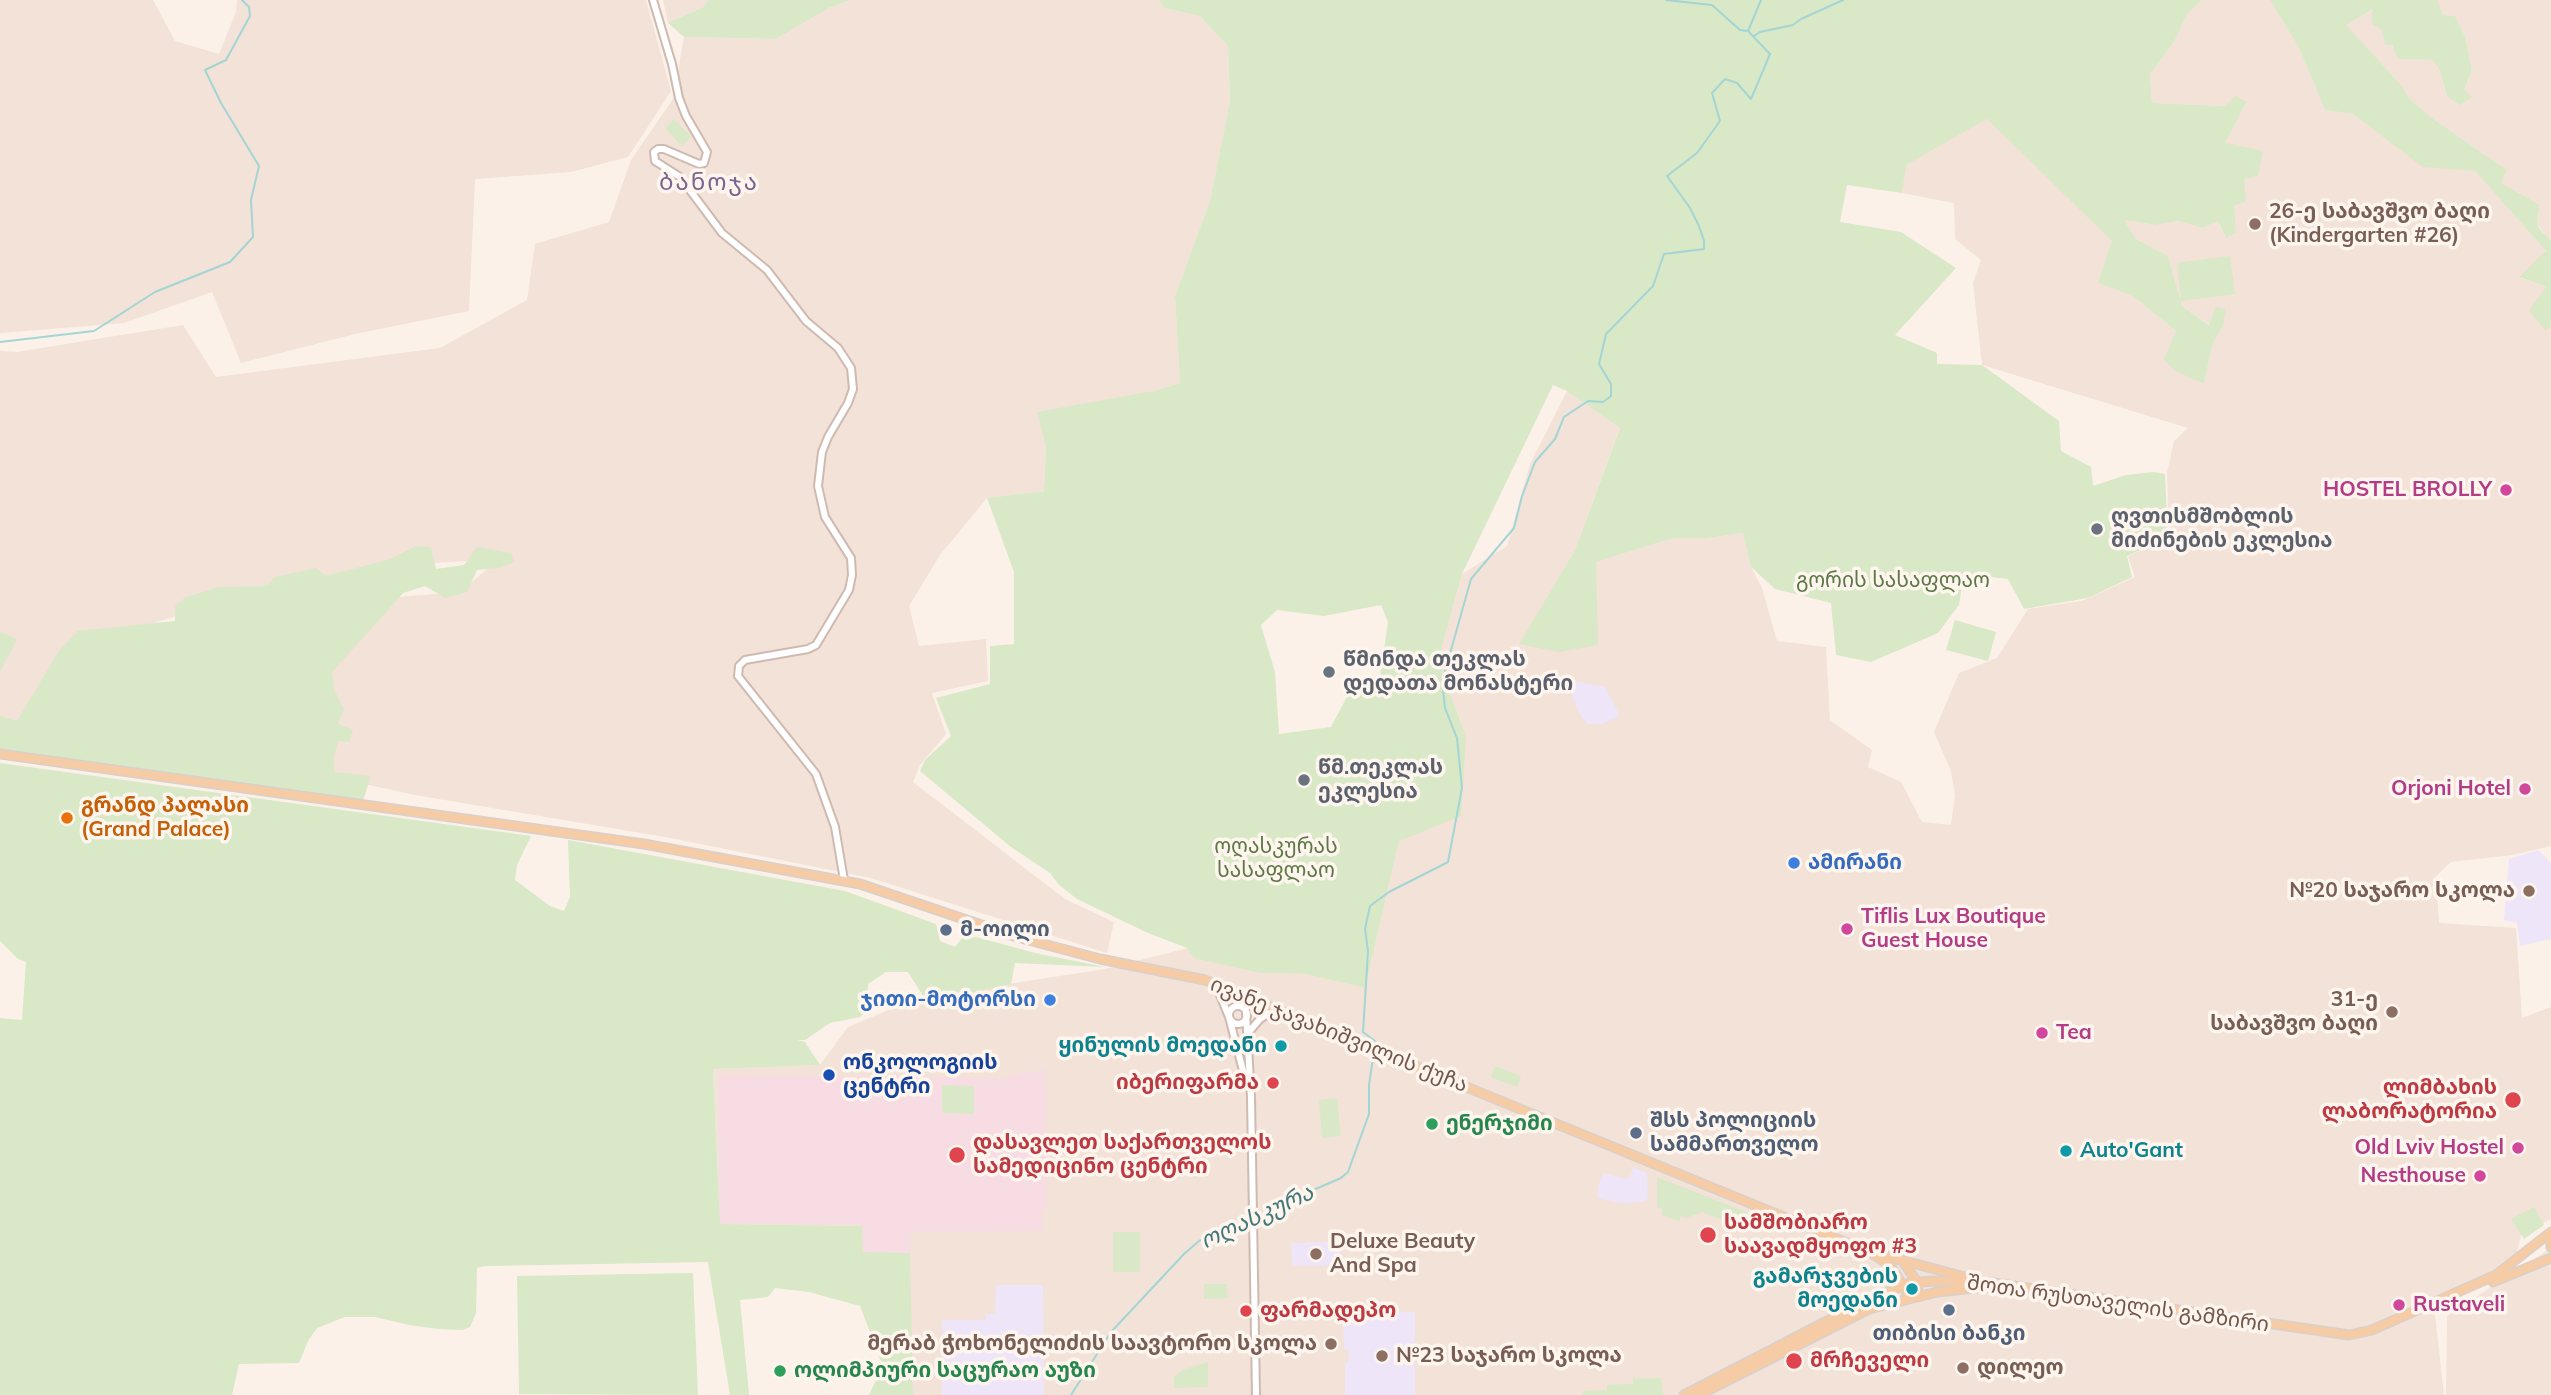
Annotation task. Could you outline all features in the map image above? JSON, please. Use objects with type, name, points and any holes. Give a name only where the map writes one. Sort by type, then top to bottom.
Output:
[{"type":"main road","name":"ივანე ჯავახიშვილის ქუჩა","points":[[0,754],[594,836],[844,880],[1017,937],[1100,959],[1193,976],[1867,1251],[1980,1281]]},
{"type":"main road","points":[[2551,1232],[2551,1247]]},
{"type":"main road","name":"შოთა რუსთაველის გამზირი","points":[[1684,1395],[1783,1343],[1903,1285],[1916,1282],[1980,1281],[2349,1335],[2372,1330],[2496,1275],[2551,1232]]},
{"type":"main road","points":[[1867,1251],[1891,1266],[1907,1293],[1914,1297],[1918,1290],[1916,1282],[1910,1269],[1900,1259]]},
{"type":"main road","name":"შოთა რუსთაველის გამზირი","points":[[1699,1395],[1860,1313],[1914,1297],[1956,1289],[1992,1288],[2338,1339],[2371,1334],[2551,1258]]},
{"type":"street","points":[[653,0],[679,98],[707,152],[704,163],[699,164],[658,149],[654,152],[655,161],[680,177],[722,233],[767,270],[806,321],[838,348],[851,368],[853,389],[822,452],[818,486],[825,517],[851,558],[849,590],[816,645],[808,649],[745,660],[739,666],[738,676],[816,774],[835,827],[844,880]]},
{"type":"street","points":[[1216,985],[1229,1017],[1251,1097]]},
{"type":"street","points":[[1229,1017],[1242,996]]},
{"type":"street","points":[[1242,996],[1247,1015],[1251,1097],[1256,1395]]},
{"type":"street","points":[[1233,1008],[1243,1008],[1247,1015]]},
{"type":"street","points":[[1248,1033],[1260,1018],[1274,1010]]},
{"type":"street","points":[[1229,1017],[1238,1024],[1245,1020],[1247,1015]]},
{"type":"shaded area","points":[[0,0],[153,0],[175,41],[219,54],[236,12],[237,0],[646,0],[671,91],[628,157],[571,172],[475,179],[469,311],[355,334],[241,363],[212,292],[124,323],[0,333]]},
{"type":"shaded area","points":[[663,0],[709,0],[703,7],[668,23]]},
{"type":"shaded area","points":[[851,0],[1159,0],[1164,8],[1200,16],[1228,46],[1230,101],[1210,201],[1175,296],[1180,383],[1154,391],[1046,446],[1044,491],[987,498],[940,555],[909,606],[919,646],[986,639],[988,681],[932,693],[946,734],[920,765],[913,782],[1065,899],[1114,922],[1107,953],[871,878],[665,837],[415,795],[318,774],[323,667],[398,597],[460,592],[499,559],[434,563],[377,584],[190,612],[87,643],[28,743],[0,725],[0,351],[17,352],[183,325],[216,377],[440,348],[527,300],[535,244],[609,222],[631,160],[673,99],[684,37],[776,39],[829,8]]},
{"type":"shaded area","points":[[2202,0],[2270,0],[2299,48],[2325,110],[2353,114],[2423,166],[2475,171],[2547,252],[2520,278],[2546,287],[2546,330],[2551,326],[2551,846],[2512,855],[2451,862],[2436,876],[2439,923],[2516,928],[2522,1018],[2551,1007],[2551,1219],[2521,1235],[2516,1257],[2483,1285],[2434,1305],[2444,1395],[913,1395],[909,1253],[862,1252],[861,1226],[720,1224],[713,1069],[820,1065],[848,1027],[918,998],[1105,969],[1188,948],[1261,973],[1306,974],[1365,988],[1399,841],[1466,736],[1438,661],[1462,574],[1507,546],[1530,464],[1567,391],[1620,427],[1575,550],[1520,643],[1596,562],[1673,538],[1708,538],[1743,533],[1751,567],[1762,588],[1777,641],[1826,647],[1830,720],[1872,750],[1868,767],[1901,782],[1922,822],[1951,825],[1955,795],[1951,771],[1934,732],[1959,673],[1997,658],[2028,609],[2082,601],[2135,577],[2128,556],[2169,539],[2167,473],[2174,441],[2188,428],[1982,365],[1973,283],[1981,260],[1955,239],[1954,203],[1902,193],[1905,165],[1987,119],[2113,241],[2098,283],[2133,296],[2176,331],[2204,384],[2212,345],[2223,326],[2210,325],[2182,306],[2168,256],[2136,239],[2124,220],[2154,225],[2178,221],[2203,228],[2218,221],[2225,237],[2236,233],[2225,143],[2247,103],[2225,106],[2152,103],[2150,74],[2174,42],[2187,14]]},
{"type":"shaded area","points":[[2436,0],[2551,0],[2551,241],[2540,228],[2537,219],[2540,205],[2501,183],[2507,170],[2432,118],[2410,99],[2402,86],[2345,25],[2373,10],[2399,59],[2433,60],[2440,71],[2447,96],[2464,90],[2472,70],[2465,37],[2455,16],[2443,15]]},
{"type":"shaded area","points":[[1570,680],[1605,687],[1619,713],[1618,717],[1602,724],[1587,724],[1578,712],[1568,683]]},
{"type":"shaded area","name":"№20 საჯარო სკოლა","points":[[2538,850],[2551,863],[2551,939],[2520,946],[2517,923],[2504,920],[2509,859]]},
{"type":"shaded area","points":[[1045,1069],[1047,1206],[1043,1206],[1043,1231],[911,1232],[910,1254],[862,1254],[862,1225],[719,1223],[719,1075],[1002,1078]]},
{"type":"shaded area","points":[[1633,1167],[1647,1173],[1648,1199],[1625,1204],[1597,1198],[1599,1183],[1604,1173],[1626,1179],[1630,1177]]},
{"type":"shaded area","name":"Deluxe Beauty And Spa","points":[[1340,1241],[1341,1265],[1292,1266],[1291,1243]]},
{"type":"shaded area","points":[[2551,1241],[2551,1395],[2446,1395],[2447,1316],[2548,1250]]},
{"type":"shaded area","points":[[996,1285],[1043,1285],[1044,1395],[942,1395],[942,1320],[986,1320],[986,1314],[995,1314]]},
{"type":"shaded area","name":"№23 საჯარო სკოლა","points":[[1415,1312],[1415,1395],[1345,1395],[1345,1363],[1349,1363],[1348,1349],[1344,1349],[1343,1313]]},
{"type":"green space","points":[[709,0],[851,0],[829,8],[776,39],[684,37],[668,23],[703,7]]},
{"type":"green space","points":[[1159,0],[2202,0],[2187,14],[2174,42],[2150,74],[2152,103],[2225,106],[2235,96],[2247,102],[2225,143],[2263,151],[2258,176],[2244,179],[2246,201],[2234,206],[2236,233],[2226,238],[2218,221],[2203,228],[2178,221],[2155,225],[2124,220],[2136,239],[2168,256],[2182,306],[2209,325],[2216,307],[2226,309],[2223,326],[2212,345],[2204,384],[2174,370],[2164,360],[2176,331],[2133,296],[2098,283],[2112,241],[1987,119],[1906,165],[1902,193],[1847,185],[1840,222],[1901,232],[1956,268],[1895,335],[1937,353],[1937,364],[1982,365],[2059,421],[2061,451],[2091,467],[2093,486],[2126,475],[2154,472],[2165,474],[2168,538],[2127,556],[2132,577],[2088,598],[2024,609],[2008,579],[1964,574],[1959,605],[1938,633],[1871,662],[1836,655],[1831,603],[1775,589],[1751,567],[1743,533],[1708,538],[1673,538],[1596,562],[1598,645],[1559,652],[1519,644],[1575,550],[1620,428],[1567,391],[1553,385],[1462,574],[1438,661],[1466,736],[1461,816],[1399,841],[1365,988],[1306,974],[1261,973],[1194,958],[1187,948],[1148,933],[1077,899],[1059,885],[1050,873],[1011,847],[920,771],[925,760],[951,736],[936,698],[990,684],[990,646],[1014,644],[1014,572],[987,498],[1044,491],[1046,446],[1037,412],[1154,391],[1180,383],[1175,296],[1210,201],[1230,101],[1228,46],[1200,16],[1164,8]],"holes":[[[1381,605],[1388,622],[1379,682],[1349,693],[1331,727],[1279,734],[1275,672],[1261,625],[1277,610],[1324,616]]]},
{"type":"green space","points":[[2270,0],[2437,0],[2443,15],[2455,16],[2465,37],[2472,70],[2464,90],[2472,97],[2460,105],[2447,96],[2440,71],[2433,60],[2398,59],[2392,45],[2385,45],[2382,30],[2372,24],[2372,10],[2346,25],[2402,86],[2410,99],[2432,118],[2507,170],[2501,183],[2540,205],[2537,219],[2539,228],[2551,241],[2551,326],[2546,331],[2529,311],[2546,287],[2519,277],[2546,251],[2475,171],[2423,167],[2353,114],[2325,110],[2299,48]]},
{"type":"green space","points":[[674,119],[691,137],[682,146],[665,128]]},
{"type":"green space","points":[[2230,256],[2235,294],[2181,301],[2177,263]]},
{"type":"green space","points":[[416,546],[431,547],[436,569],[464,565],[477,547],[511,553],[514,562],[500,568],[477,570],[467,592],[445,598],[425,586],[403,593],[332,672],[334,690],[344,709],[338,724],[353,730],[349,742],[338,741],[334,772],[371,776],[363,801],[0,749],[0,716],[17,721],[59,651],[78,631],[175,621],[175,606],[186,597],[219,587],[261,586],[269,584],[275,577],[316,568],[326,576],[391,559]]},
{"type":"green space","points":[[1955,620],[1996,632],[1988,661],[1946,650]]},
{"type":"green space","points":[[0,632],[17,639],[0,672]]},
{"type":"green space","points":[[0,763],[531,836],[517,865],[515,880],[550,906],[564,911],[570,897],[568,840],[845,891],[936,924],[940,941],[955,947],[962,938],[976,937],[1035,953],[1105,967],[1015,963],[1011,984],[927,1002],[908,972],[886,972],[868,984],[866,1012],[860,1017],[830,1023],[805,1040],[797,1040],[805,1042],[820,1065],[713,1069],[720,1224],[862,1226],[863,1252],[910,1253],[913,1395],[869,1395],[876,1380],[887,1377],[860,1306],[809,1292],[775,1288],[768,1297],[740,1300],[749,1395],[730,1395],[708,1262],[477,1268],[476,1313],[470,1327],[463,1330],[438,1329],[375,1317],[345,1317],[317,1328],[299,1363],[239,1364],[232,1395],[0,1395],[0,1018],[22,1020],[26,962],[18,959],[0,941]]},
{"type":"green space","points":[[1495,1066],[1521,1076],[1517,1087],[1491,1077]]},
{"type":"green space","points":[[942,1085],[974,1086],[974,1114],[944,1113]]},
{"type":"green space","points":[[1337,1098],[1341,1136],[1322,1138],[1319,1100]]},
{"type":"green space","points":[[1657,1177],[1751,1214],[1746,1225],[1741,1227],[1702,1212],[1686,1218],[1681,1216],[1679,1221],[1661,1215],[1663,1209],[1657,1207]]},
{"type":"green space","points":[[2534,1207],[2544,1225],[2524,1239],[2511,1219]]},
{"type":"green space","points":[[1113,1232],[1140,1232],[1140,1272],[1113,1272]]},
{"type":"green space","points":[[693,1273],[698,1395],[519,1394],[517,1276]]},
{"type":"green space","points":[[1204,1284],[1227,1284],[1228,1298],[1204,1299]]},
{"type":"green space","points":[[1208,1362],[1208,1387],[1174,1388],[1174,1377],[1182,1370]]},
{"type":"green space","points":[[1633,1378],[1661,1378],[1663,1395],[1583,1395],[1583,1391],[1607,1390],[1607,1385],[1633,1384]]},
{"type":"waterway","points":[[0,342],[94,331],[155,292],[230,262],[253,237],[251,200],[259,166],[221,103],[205,70],[226,60],[250,16],[249,7],[242,0]]},
{"type":"waterway","points":[[1666,0],[1712,5],[1740,30],[1748,31]]},
{"type":"waterway","name":"ოღასკურა","points":[[1375,1046],[1376,1042],[1363,1032],[1368,951],[1365,929],[1370,906],[1389,892],[1448,862],[1462,788],[1457,738],[1445,708],[1442,682],[1471,579],[1514,528],[1535,462],[1555,439],[1564,417],[1588,401],[1603,402],[1611,396],[1611,384],[1599,364],[1606,334],[1653,286],[1664,254],[1704,249],[1699,226],[1690,208],[1667,176],[1697,153],[1720,121],[1712,93],[1725,79],[1737,83],[1751,99],[1770,54],[1748,31],[1761,0]]},
{"type":"waterway","points":[[1754,36],[1760,32],[1793,25],[1843,0]]},
{"type":"waterway","name":"ოღასკურა","points":[[1256,1219],[1266,1217],[1297,1197],[1341,1178],[1348,1172],[1369,1114],[1369,1085],[1374,1051]]},
{"type":"waterway","name":"ოღასკურა","points":[[1071,1395],[1111,1332],[1184,1254],[1199,1241],[1251,1220]]},
{"type":"place","name":"26-ე საბავშვო ბაღი (Kindergarten #26)","points":[[2255,224]]},
{"type":"place","name":"HOSTEL BROLLY","points":[[2506,490]]},
{"type":"place","name":"ღვთისმშობლის მიძინების ეკლესია","points":[[2097,529]]},
{"type":"place","name":"წმინდა თეკლას დედათა მონასტერი","points":[[1329,672]]},
{"type":"place","name":"წმ.თეკლას ეკლესია","points":[[1304,780]]},
{"type":"place","name":"Orjoni Hotel","points":[[2525,789]]},
{"type":"place","name":"გრანდ პალასი (Grand Palace)","points":[[67,818]]},
{"type":"place","name":"ამირანი","points":[[1794,863]]},
{"type":"place","name":"№20 საჯარო სკოლა","points":[[2529,891]]},
{"type":"place","name":"Tiflis Lux Boutique Guest House","points":[[1847,929]]},
{"type":"place","name":"მ-ოილი","points":[[946,930]]},
{"type":"place","name":"ჯითი-მოტორსი","points":[[1050,1000]]},
{"type":"place","name":"31-ე საბავშვო ბაღი","points":[[2392,1012]]},
{"type":"place","name":"Tea","points":[[2042,1033]]},
{"type":"place","name":"ყინულის მოედანი","points":[[1281,1046]]},
{"type":"place","name":"ონკოლოგიის ცენტრი","points":[[829,1075]]},
{"type":"place","name":"იბერიფარმა","points":[[1273,1083]]},
{"type":"place","name":"ლიმბახის ლაბორატორია","points":[[2513,1100]]},
{"type":"place","name":"ენერჯიმი","points":[[1432,1124]]},
{"type":"place","name":"შსს პოლიციის სამმართველო","points":[[1636,1133]]},
{"type":"place","name":"Old Lviv Hostel","points":[[2518,1148]]},
{"type":"place","name":"Auto'Gant","points":[[2066,1151]]},
{"type":"place","name":"დასავლეთ საქართველოს სამედიცინო ცენტრი","points":[[957,1155]]},
{"type":"place","name":"Nesthouse","points":[[2480,1176]]},
{"type":"place","name":"სამშობიარო საავადმყოფო #3","points":[[1708,1235]]},
{"type":"place","name":"Deluxe Beauty And Spa","points":[[1316,1254]]},
{"type":"place","name":"გამარჯვების მოედანი","points":[[1912,1289]]},
{"type":"place","name":"Rustaveli","points":[[2399,1305]]},
{"type":"place","name":"თიბისი ბანკი","points":[[1949,1310]]},
{"type":"place","name":"ფარმადეპო","points":[[1246,1311]]},
{"type":"place","name":"მერაბ ჭოხონელიძის საავტორო სკოლა","points":[[1331,1344]]},
{"type":"place","name":"№23 საჯარო სკოლა","points":[[1382,1356]]},
{"type":"place","name":"მრჩეველი","points":[[1794,1361]]},
{"type":"place","name":"დილეო","points":[[1963,1368]]},
{"type":"place","name":"ოლიმპიური საცურაო აუზი","points":[[780,1371]]},
{"type":"district","name":"ბანოჯა","points":[[709,183]]},
{"type":"park label","name":"გორის სასაფლაო","points":[[1893,581]]},
{"type":"park label","name":"ოღასკურას სასაფლაო","points":[[1276,859]]}]
